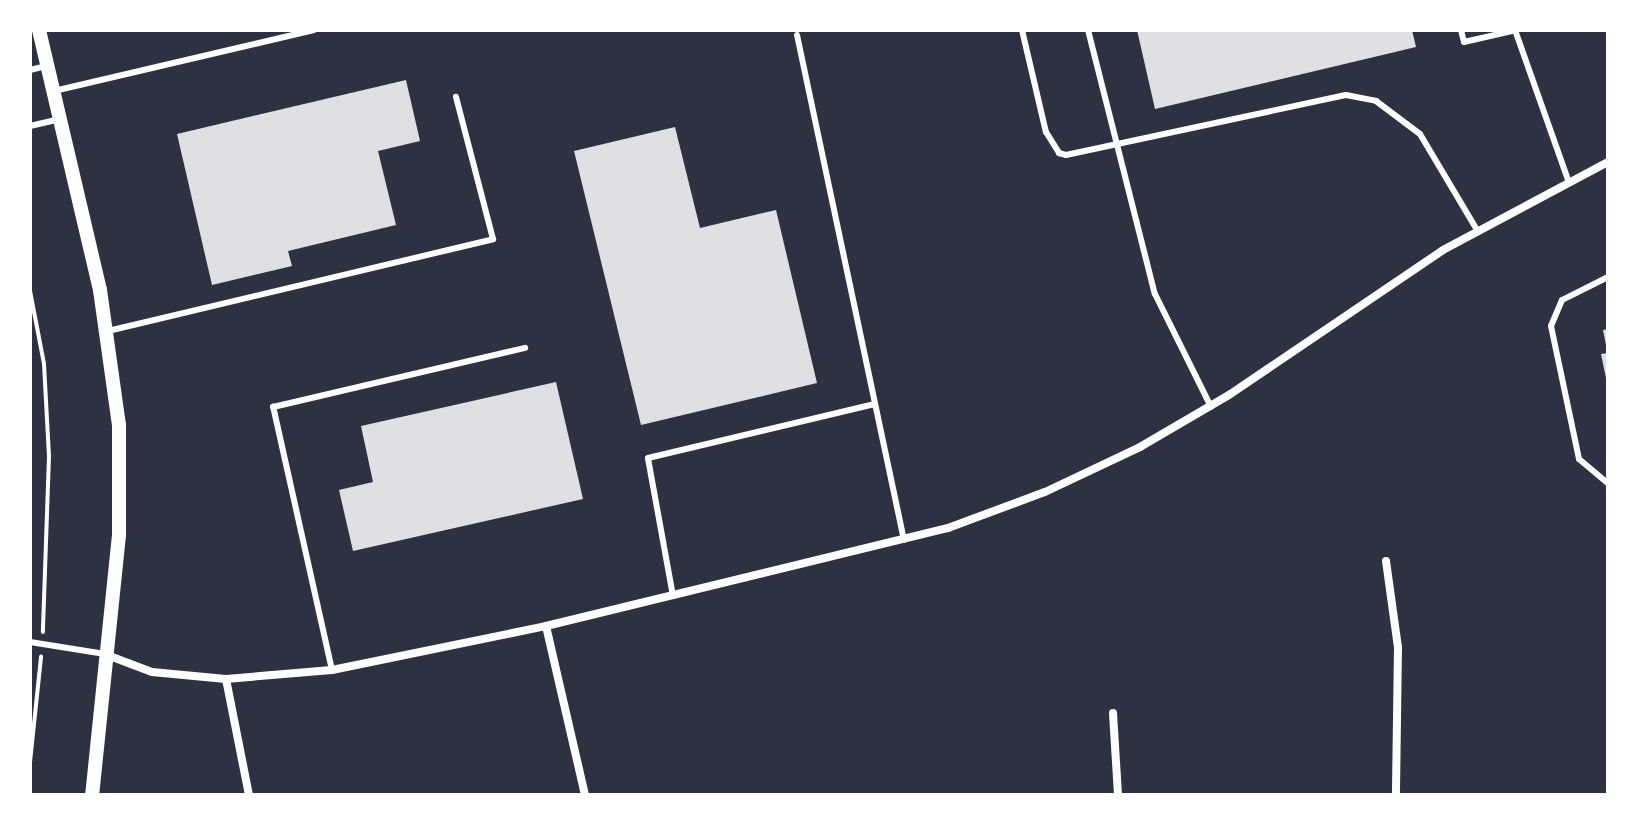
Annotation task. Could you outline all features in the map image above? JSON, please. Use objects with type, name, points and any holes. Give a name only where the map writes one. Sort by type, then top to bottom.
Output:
[{"type":"street","points":[[39,30],[108,331],[117,393],[121,499],[92,795]]},
{"type":"street","points":[[107,655],[152,672],[226,679],[332,670],[546,626],[904,540],[1045,492],[1211,407],[1477,230],[1568,180],[1608,162]]},
{"type":"street","points":[[1386,561],[1398,647],[1401,724],[1396,795]]},
{"type":"street","points":[[546,626],[585,795]]},
{"type":"street","points":[[226,679],[249,795]]},
{"type":"street","points":[[1113,713],[1118,795]]},
{"type":"lane","points":[[54,91],[314,30]]},
{"type":"lane","points":[[1022,30],[1050,142],[1066,155],[1322,96],[1376,101],[1420,134],[1477,230]]},
{"type":"lane","points":[[1088,30],[1155,294],[1211,407]]},
{"type":"lane","points":[[1461,30],[1464,42],[1514,30],[1568,180]]},
{"type":"lane","points":[[797,35],[904,540]]},
{"type":"lane","points":[[30,70],[47,66]]},
{"type":"lane","points":[[108,331],[493,239],[456,97]]},
{"type":"lane","points":[[30,126],[60,119]]},
{"type":"lane","points":[[1608,277],[1562,300],[1551,326],[1579,459],[1608,483]]},
{"type":"lane","points":[[332,670],[273,407],[525,348]]},
{"type":"lane","points":[[673,596],[648,458],[874,404]]},
{"type":"lane","points":[[30,642],[107,655]]},
{"type":"path","points":[[30,291],[44,364],[49,456],[42,642],[30,762]]},
{"type":"building","points":[[1137,30],[1412,30],[1416,47],[1155,109]]},
{"type":"building","points":[[406,80],[420,141],[378,151],[396,225],[288,251],[292,266],[212,285],[177,134]]},
{"type":"building","points":[[675,127],[700,228],[776,210],[817,383],[641,425],[574,151]]},
{"type":"building","points":[[1608,329],[1608,350],[1607,350],[1603,330]]},
{"type":"building","points":[[1608,353],[1608,383],[1607,383],[1601,354]]},
{"type":"building","points":[[556,382],[583,499],[353,551],[339,490],[373,482],[361,426]]}]
